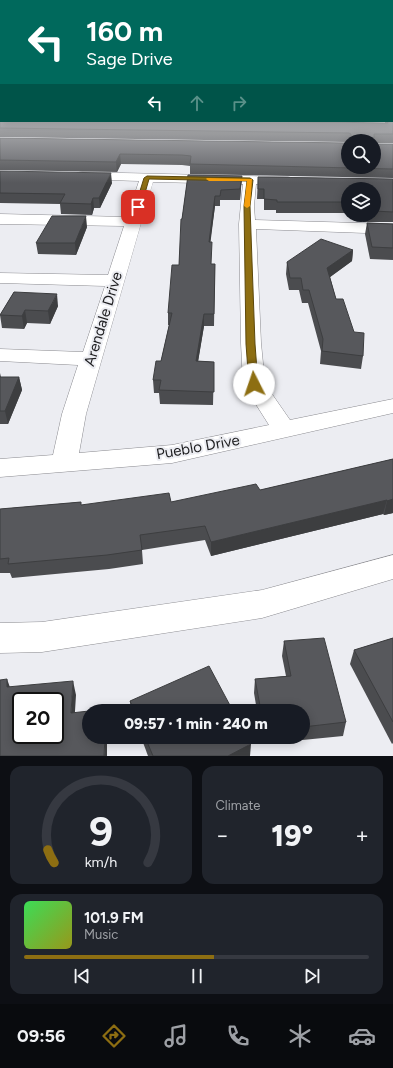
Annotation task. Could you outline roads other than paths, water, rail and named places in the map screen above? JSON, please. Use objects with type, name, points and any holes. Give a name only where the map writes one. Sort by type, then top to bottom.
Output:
[{"type":"street","points":[[70,176],[299,181]]},
{"type":"street","name":"Arendale Drive","points":[[64,462],[74,414],[147,178]]},
{"type":"street","points":[[250,180],[247,206],[247,224],[251,344],[254,384],[284,430]]},
{"type":"street","points":[[0,219],[133,222]]},
{"type":"street","points":[[247,224],[393,229]]},
{"type":"street","points":[[0,278],[115,280]]},
{"type":"street","points":[[0,355],[91,359]]},
{"type":"street","name":"Pueblo Drive","points":[[0,468],[172,454],[393,406]]},
{"type":"street","points":[[0,638],[42,637],[262,604],[393,567]]}]
